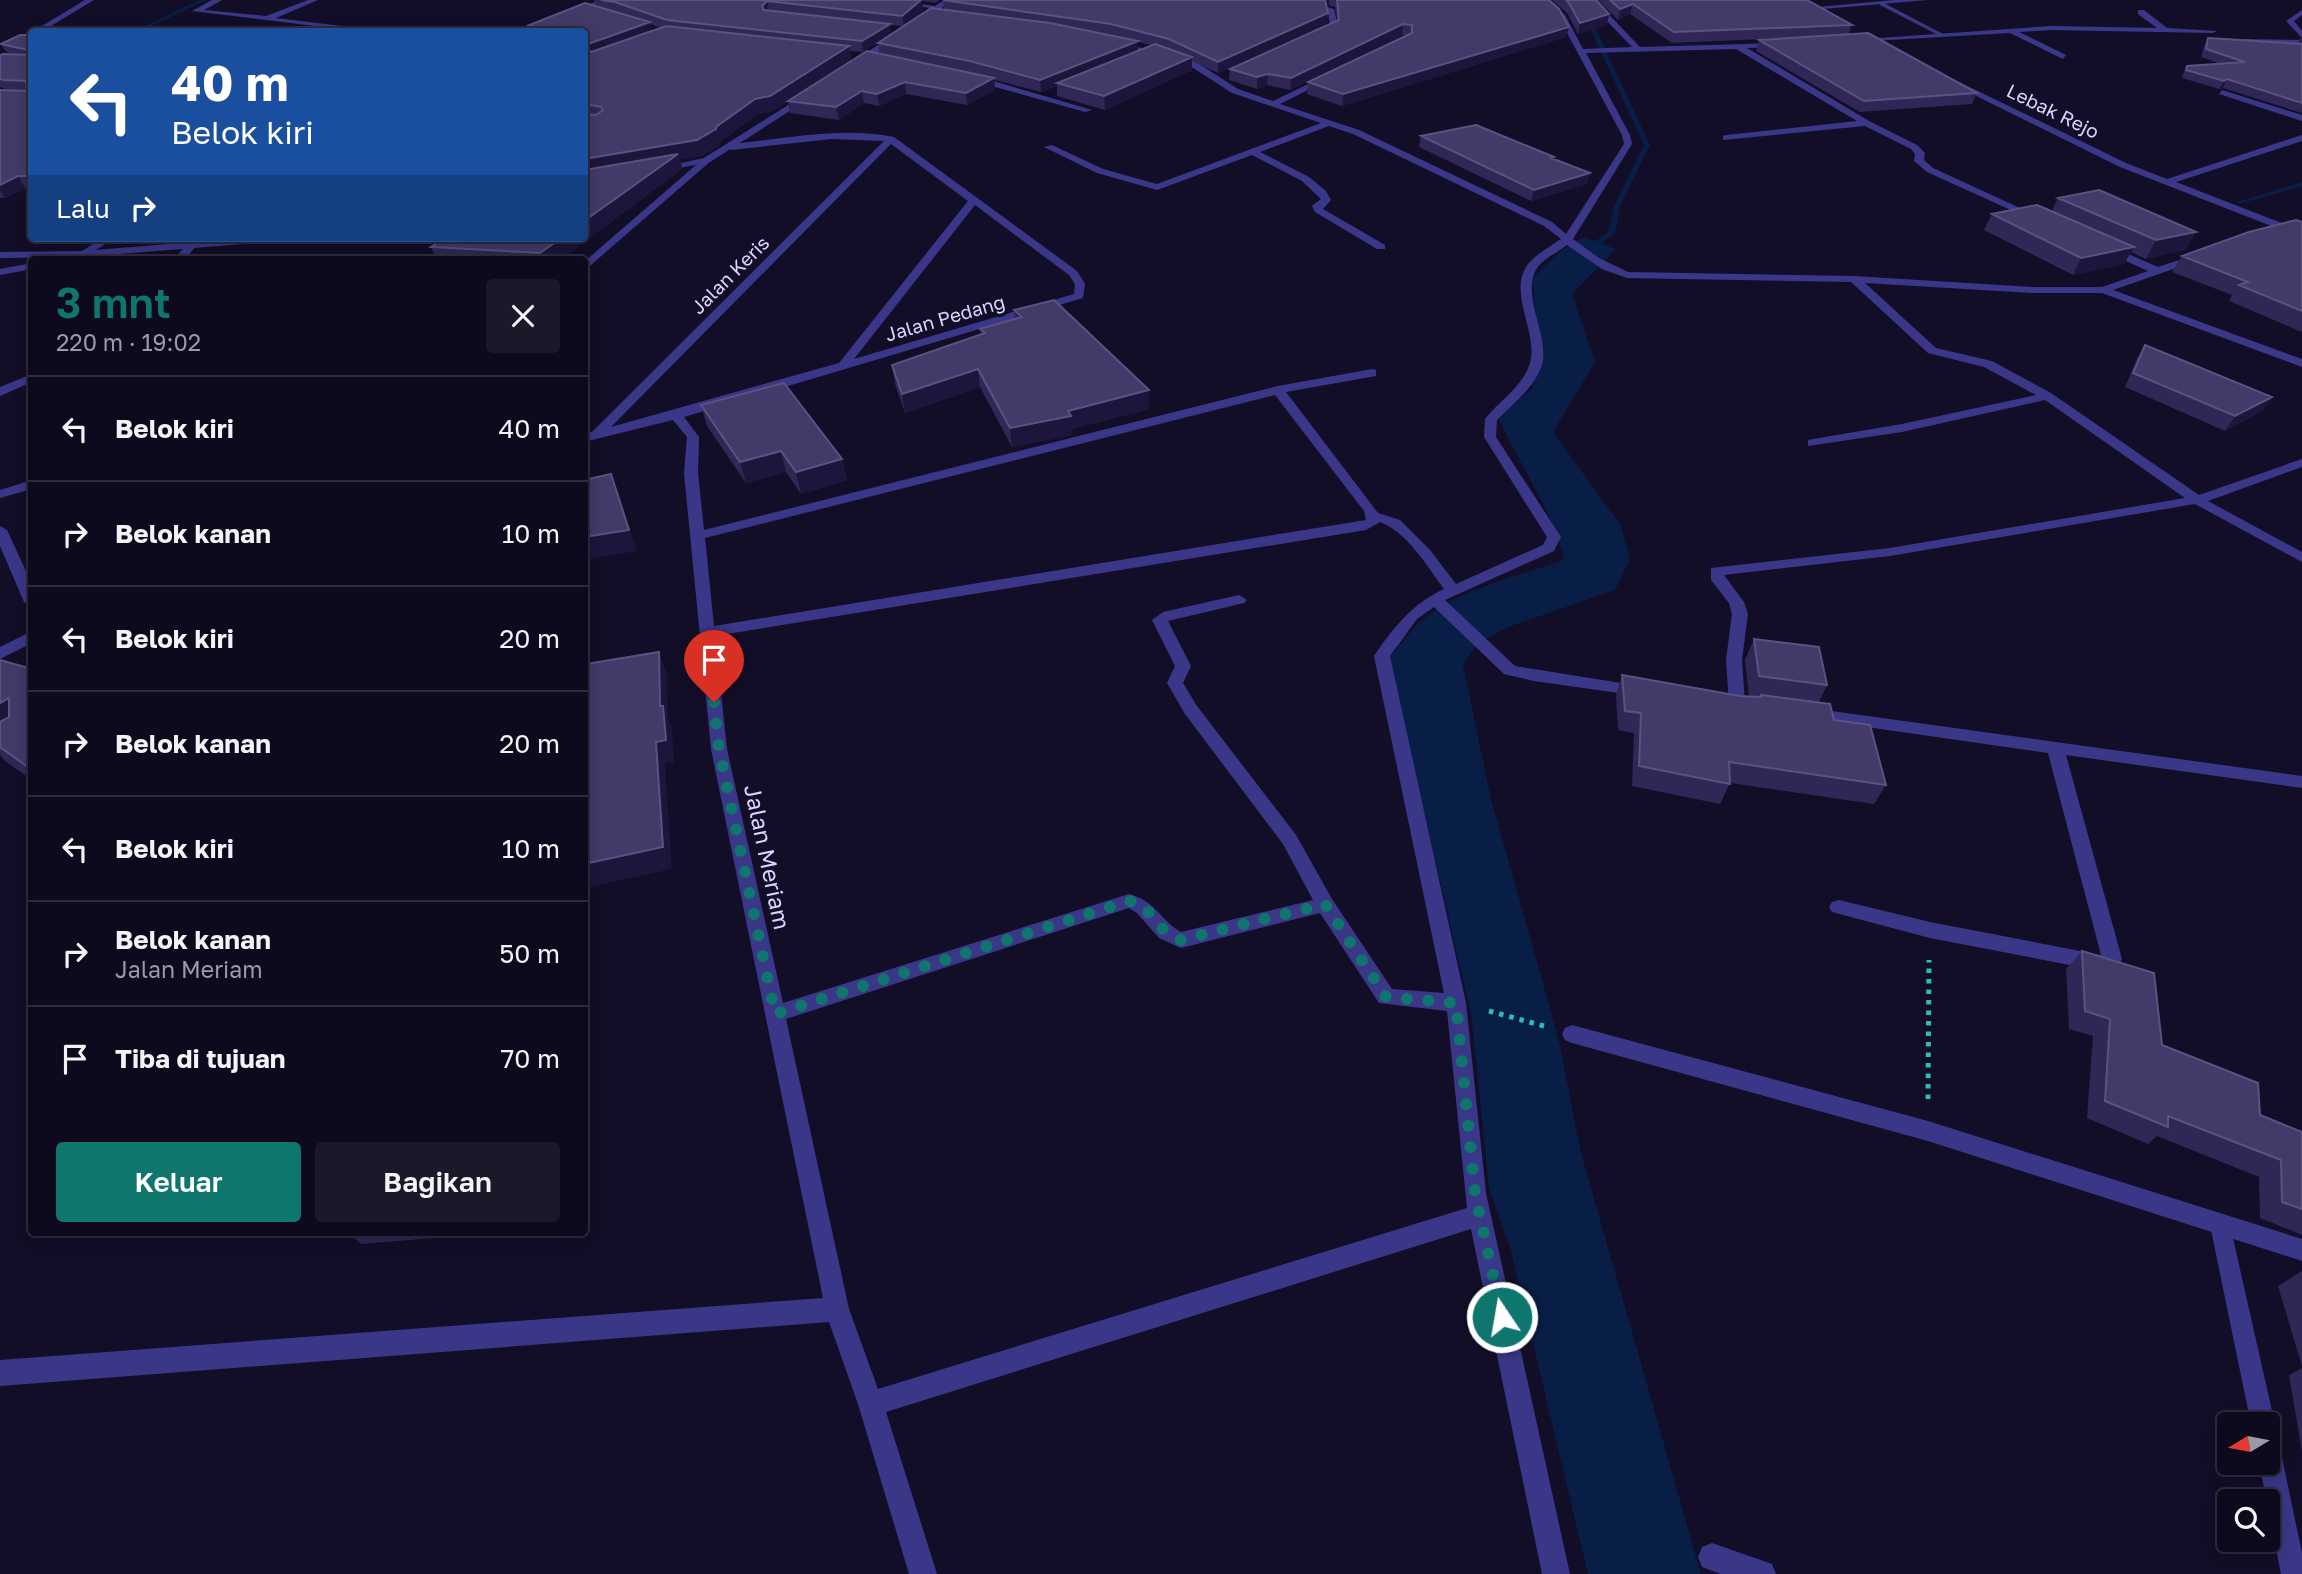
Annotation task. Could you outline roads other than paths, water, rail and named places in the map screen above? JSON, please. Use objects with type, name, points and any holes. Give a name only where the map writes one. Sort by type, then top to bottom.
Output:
[{"type":"street","points":[[40,28],[90,0]]},
{"type":"street","points":[[218,0],[196,11],[351,28]]},
{"type":"street","points":[[267,19],[314,0]]},
{"type":"street","points":[[541,28],[605,0]]},
{"type":"street","points":[[874,0],[940,12]]},
{"type":"street","points":[[843,72],[927,15],[940,12],[949,0]]},
{"type":"street","points":[[1544,0],[1562,17],[1585,51],[1628,144],[1569,242],[1534,264],[1527,276],[1529,309],[1538,348],[1536,364],[1527,383],[1491,419],[1488,426],[1490,437],[1554,537],[1549,548],[1443,598],[1412,616],[1382,656],[1466,1005],[1480,1215],[1556,1574]]},
{"type":"street","points":[[1591,0],[1640,51]]},
{"type":"street","points":[[1823,15],[1807,6],[1924,0]]},
{"type":"street","points":[[575,2],[594,5]]},
{"type":"street","points":[[1308,36],[1334,26],[1330,9]]},
{"type":"street","points":[[580,10],[603,15]]},
{"type":"street","points":[[2141,12],[2165,30]]},
{"type":"street","points":[[2302,12],[2290,21],[2302,36]]},
{"type":"street","points":[[1847,27],[1894,51]]},
{"type":"street","points":[[884,28],[907,31]]},
{"type":"street","points":[[1844,41],[2051,28],[2213,31]]},
{"type":"street","points":[[2010,31],[2063,57]]},
{"type":"street","points":[[21,39],[28,35]]},
{"type":"street","points":[[1103,40],[1191,62],[1235,91],[1356,132],[1548,224],[1569,242],[1617,272],[1644,276],[1854,279],[2032,290],[2103,290],[2206,254]]},
{"type":"street","points":[[2243,41],[2302,42]]},
{"type":"street","points":[[1585,51],[1791,44]]},
{"type":"street","points":[[1739,47],[1917,149],[1920,153],[1919,161],[1930,170],[2044,221]]},
{"type":"street","points":[[1134,60],[1155,51]]},
{"type":"street","points":[[852,56],[878,60]]},
{"type":"street","points":[[957,75],[1088,110]]},
{"type":"street","points":[[1216,80],[1228,75]]},
{"type":"street","points":[[1271,105],[1332,75]]},
{"type":"street","name":"Lebak Rejo","points":[[1942,75],[2123,165],[2302,235]]},
{"type":"street","points":[[588,264],[707,160],[731,147],[820,87]]},
{"type":"street","points":[[2222,92],[2302,118]]},
{"type":"street","points":[[1042,97],[1054,93]]},
{"type":"street","points":[[1726,138],[1866,122]]},
{"type":"street","points":[[1049,147],[1100,171],[1157,187],[1329,123]]},
{"type":"street","points":[[731,147],[852,136],[891,139]]},
{"type":"street","points":[[2167,183],[2302,138]]},
{"type":"street","name":"Jalan Pedang","points":[[589,437],[676,415],[1079,296],[1080,284],[1073,272],[891,139]]},
{"type":"street","name":"Jalan Keris","points":[[589,437],[891,139]]},
{"type":"street","points":[[1252,151],[1324,192],[1326,200],[1317,206],[1318,210],[1381,247]]},
{"type":"street","points":[[652,170],[707,160]]},
{"type":"street","points":[[844,364],[974,200]]},
{"type":"street","points":[[2268,232],[2280,227]]},
{"type":"street","points":[[82,254],[103,242]]},
{"type":"street","points":[[0,255],[82,254],[236,242]]},
{"type":"street","points":[[2094,243],[2157,271]]},
{"type":"street","points":[[182,256],[191,246]]},
{"type":"street","points":[[1854,279],[1932,351],[1988,364],[2047,396],[2197,500],[2302,558]]},
{"type":"street","points":[[2103,290],[2302,363]]},
{"type":"street","points":[[697,536],[1278,390],[1372,373]]},
{"type":"street","points":[[0,392],[28,379]]},
{"type":"street","points":[[1278,390],[1374,516],[1395,523],[1425,553],[1443,598],[1505,667],[1520,674],[1656,693]]},
{"type":"street","points":[[1813,443],[1902,428],[2047,396]]},
{"type":"street","name":"Jalan Meriam","points":[[676,415],[693,438],[691,473],[719,749],[837,1309],[871,1404],[923,1574]]},
{"type":"street","points":[[1737,704],[1734,660],[1740,614],[1735,602],[1718,580],[1716,571],[1890,552],[2197,500],[2302,463]]},
{"type":"street","points":[[0,494],[28,485]]},
{"type":"street","points":[[707,632],[1366,526],[1373,522],[1374,516]]},
{"type":"street","points":[[0,530],[28,593]]},
{"type":"street","points":[[1239,600],[1163,617],[1160,620],[1183,666],[1175,685],[1290,840],[1325,904],[1386,997],[1466,1005]]},
{"type":"street","points":[[0,654],[28,638]]},
{"type":"street","points":[[1792,712],[2302,782]]},
{"type":"street","points":[[1839,907],[1930,930],[2101,963],[2112,959],[2055,748]]},
{"type":"street","points":[[775,1014],[1123,901],[1140,903],[1169,937],[1181,940],[1325,904]]},
{"type":"street","points":[[1572,1034],[1928,1131],[2302,1250]]},
{"type":"street","points":[[871,1404],[1480,1215]]},
{"type":"street","points":[[0,1373],[837,1309]]},
{"type":"street","points":[[1712,1557],[1762,1574]]},
{"type":"lane","points":[[1882,4],[1940,34]]},
{"type":"lane","points":[[75,256],[82,254]]},
{"type":"lane","points":[[0,272],[28,267]]},
{"type":"lane","points":[[2220,1225],[2260,1412]]},
{"type":"lane","points":[[2274,1475],[2294,1574]]},
{"type":"water","points":[[1583,237],[1616,249],[1572,294],[1595,362],[1553,432],[1621,526],[1630,559],[1615,590],[1508,627],[1478,643],[1463,665],[1491,799],[1558,1037],[1581,1153],[1701,1574],[1588,1574],[1511,1251],[1489,1188],[1471,1013],[1388,659],[1417,625],[1437,609],[1483,587],[1564,560],[1552,522],[1498,417],[1532,389],[1541,358],[1532,279],[1559,252]]},
{"type":"waterway","points":[[143,28],[204,0]]},
{"type":"waterway","points":[[1566,0],[1591,25],[1647,145],[1617,206],[1611,233],[1586,252]]},
{"type":"waterway","points":[[0,94],[28,79]]},
{"type":"waterway","points":[[2240,202],[2302,184]]}]
